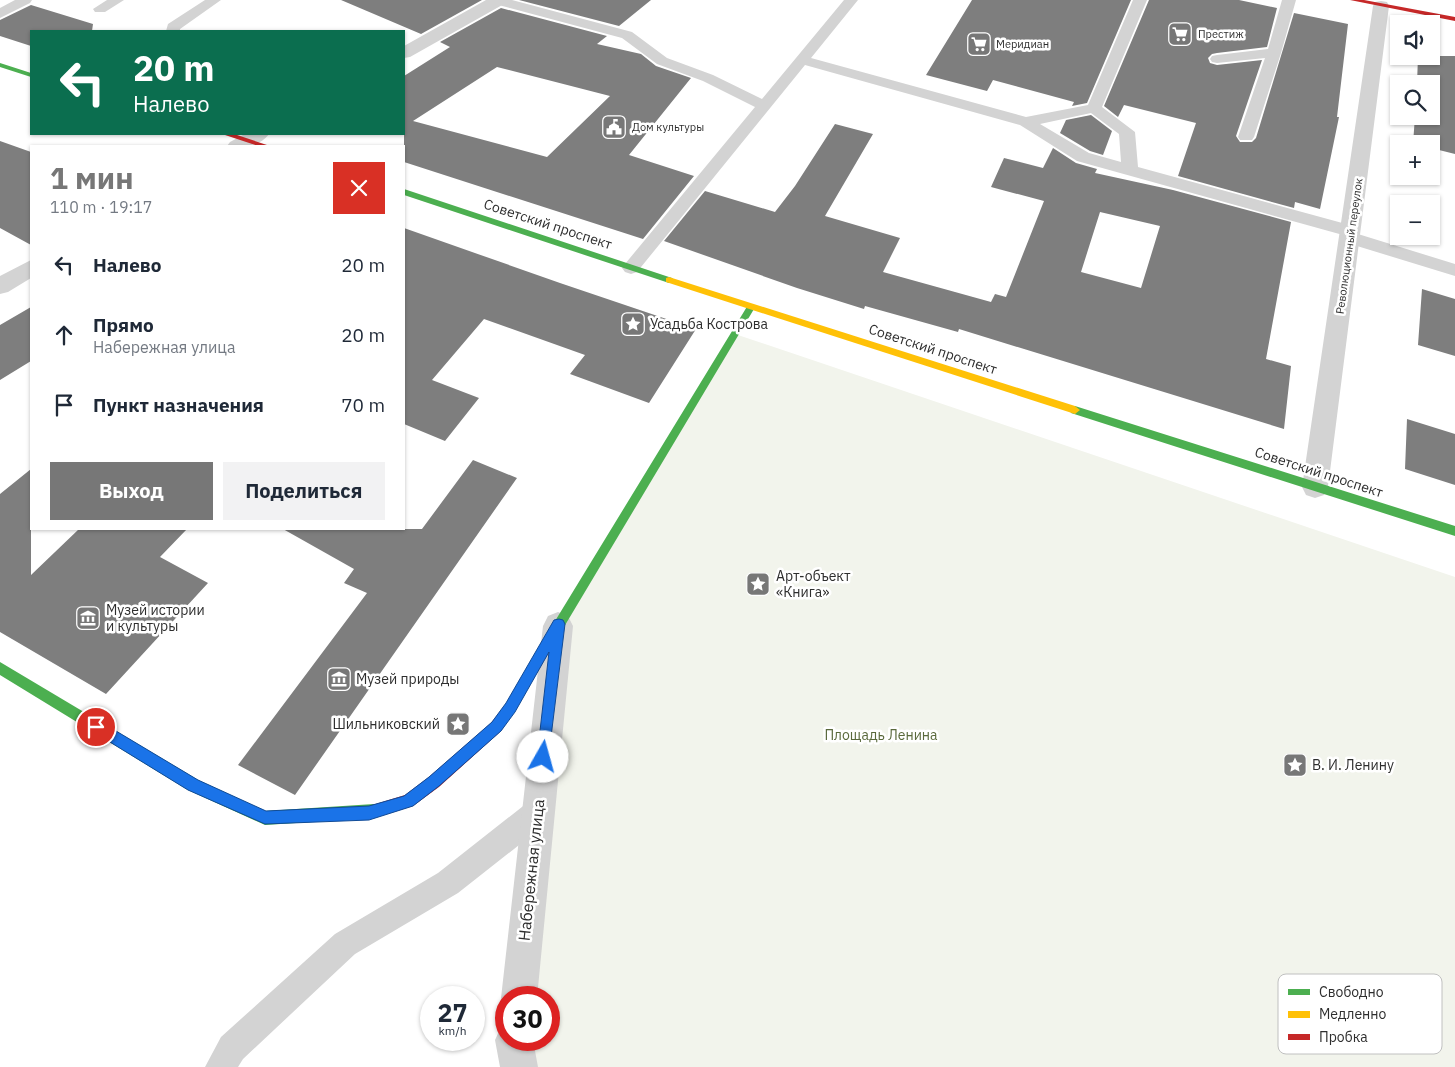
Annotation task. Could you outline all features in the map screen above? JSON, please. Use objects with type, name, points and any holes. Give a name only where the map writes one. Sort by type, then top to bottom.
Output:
[{"type":"street","points":[[405,52],[497,0]]},
{"type":"street","points":[[1352,0],[1455,19]]},
{"type":"street","name":"Революционный переулок","points":[[1315,486],[1381,6]]},
{"type":"street","points":[[0,65],[30,74]]},
{"type":"street","points":[[229,135],[252,142]]},
{"type":"street","name":"Советский проспект","points":[[405,192],[751,307],[1455,531]]},
{"type":"street","points":[[0,286],[30,269]]},
{"type":"street","points":[[0,668],[193,785],[265,818],[369,813],[408,801],[434,782],[496,727],[510,708],[751,307]]},
{"type":"street","name":"Набережная улица","points":[[519,986],[559,624]]},
{"type":"street","points":[[515,1051],[519,1067]]},
{"type":"lane","points":[[0,14],[25,0]]},
{"type":"lane","points":[[100,9],[117,0]]},
{"type":"lane","points":[[173,30],[173,27],[214,0]]},
{"type":"lane","points":[[497,0],[627,35],[662,62],[708,78],[764,106]]},
{"type":"lane","points":[[631,268],[851,0]]},
{"type":"lane","points":[[1094,108],[1140,0]]},
{"type":"lane","points":[[1246,137],[1274,53],[1289,0]]},
{"type":"lane","points":[[1217,59],[1274,53]]},
{"type":"lane","points":[[802,60],[1026,122],[1083,157],[1351,234],[1455,270]]},
{"type":"lane","points":[[1026,122],[1094,108],[1127,132],[1130,170]]},
{"type":"lane","points":[[221,1067],[232,1048],[345,944],[448,883],[537,814]]},
{"type":"green space","name":"Площадь Ленина","points":[[735,334],[1455,577],[1455,1067],[519,1067],[516,1051],[560,1051],[560,986],[520,986],[559,624]]},
{"type":"building","points":[[341,0],[482,0],[421,34]]},
{"type":"building","points":[[519,0],[651,0],[619,26]]},
{"type":"building","points":[[972,0],[1131,0],[1087,103],[1072,106],[1074,102],[993,80],[987,91],[926,75]]},
{"type":"building","points":[[1149,0],[1239,0],[1277,8],[1267,47],[1217,53],[1212,54],[1208,58],[1210,63],[1217,65],[1262,60],[1236,136],[1240,142],[1252,142],[1256,138],[1294,13],[1348,24],[1337,117],[1339,117],[1320,209],[1295,202],[1294,208],[1178,176],[1196,123],[1124,105],[1118,117],[1104,106]]},
{"type":"building","points":[[31,5],[93,24],[92,30],[30,30],[30,46],[0,36],[0,20]]},
{"type":"building","name":"Дом культуры","points":[[501,8],[607,36],[597,44],[641,54],[656,66],[691,78],[629,155],[694,176],[643,239],[405,162],[405,75],[450,47],[440,42]],"holes":[[[497,67],[610,96],[547,157],[413,121]]]},
{"type":"building","points":[[1440,56],[1455,56],[1455,154],[1440,150],[1440,135],[1414,135],[1414,125],[1440,125],[1440,75],[1417,75],[1418,65],[1440,65]]},
{"type":"building","points":[[1091,115],[1112,131],[1103,155],[1090,151],[1060,133],[1066,120]]},
{"type":"building","points":[[835,124],[873,134],[825,216],[900,238],[883,272],[991,302],[995,294],[1006,297],[1044,201],[991,187],[1004,158],[1043,168],[1053,148],[1076,163],[1097,169],[1095,173],[1173,190],[1291,222],[1266,359],[1291,366],[1284,429],[959,329],[958,332],[865,306],[864,309],[797,288],[664,241],[705,191],[775,212],[795,186]],"holes":[[[1100,212],[1160,226],[1141,288],[1081,272]]]},
{"type":"building","points":[[0,141],[30,152],[30,244],[0,228]]},
{"type":"building","points":[[405,228],[696,329],[649,403],[570,374],[585,355],[484,319],[432,380],[479,398],[445,441],[405,424]]},
{"type":"building","points":[[1422,289],[1455,299],[1455,356],[1418,345]]},
{"type":"building","points":[[30,308],[30,362],[0,380],[0,325]]},
{"type":"building","points":[[1407,419],[1455,434],[1455,485],[1405,469]]},
{"type":"building","name":"Музей природы","points":[[473,460],[517,478],[295,795],[238,765],[367,593],[344,583],[354,569],[285,530],[422,529]]},
{"type":"building","name":"Музей истории и культуры","points":[[30,470],[31,575],[78,530],[186,530],[160,557],[208,583],[106,694],[0,632],[0,494]]},
{"type":"traffic: fast","points":[[0,65],[30,75]]},
{"type":"traffic: fast","points":[[405,192],[669,280]]},
{"type":"traffic: fast","points":[[545,648],[751,307]]},
{"type":"traffic: fast","points":[[1075,410],[1455,531]]},
{"type":"traffic: fast","points":[[0,668],[193,785],[265,818],[374,811]]},
{"type":"traffic: slow","points":[[669,280],[1075,410]]},
{"type":"traffic: jam","points":[[1353,0],[1455,19]]},
{"type":"traffic: jam","points":[[229,135],[263,145]]},
{"type":"traffic: jam","points":[[374,811],[408,801],[434,782],[496,727],[510,708],[545,648]]},
{"type":"place","name":"Престиж","points":[[1180,34]]},
{"type":"place","name":"Меридиан","points":[[979,44]]},
{"type":"place","name":"Дом культуры","points":[[614,127]]},
{"type":"place","name":"Усадьба Кострова","points":[[633,324]]},
{"type":"place","name":"Арт-объект «Книга»","points":[[758,584]]},
{"type":"place","name":"Музей истории и культуры","points":[[88,618]]},
{"type":"place","name":"Музей природы","points":[[339,679]]},
{"type":"place","name":"Шильниковский","points":[[458,724]]},
{"type":"place","name":"В. И. Ленину","points":[[1295,765]]},
{"type":"route","points":[[96,727],[193,785],[265,818],[369,813],[408,801],[434,782],[496,727],[510,708],[559,624],[543,757]]}]
